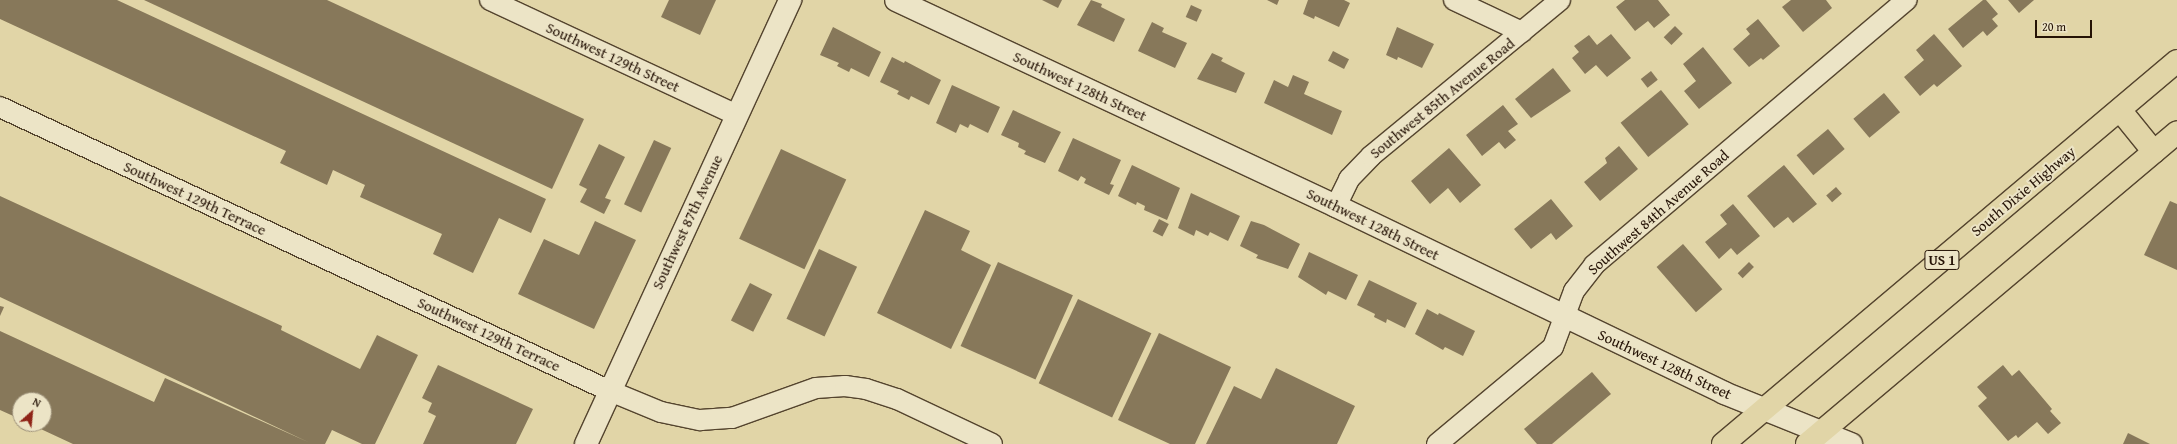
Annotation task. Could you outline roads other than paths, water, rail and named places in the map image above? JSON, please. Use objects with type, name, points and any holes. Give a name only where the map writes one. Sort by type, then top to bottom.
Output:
[{"type":"highway","name":"South Dixie Highway","points":[[1723,444],[2177,62]]},
{"type":"highway","points":[[2120,110],[2154,152]]},
{"type":"highway","points":[[1814,438],[2177,132]]},
{"type":"street","name":"Southwest 129th Street","points":[[490,0],[737,115]]},
{"type":"street","name":"Southwest 87th Avenue","points":[[586,444],[790,0]]},
{"type":"street","name":"Southwest 128th Street","points":[[896,0],[1336,206],[1764,410],[1814,438],[1850,444]]},
{"type":"street","points":[[1454,0],[1522,32]]},
{"type":"street","name":"Southwest 85th Avenue Road","points":[[1336,206],[1350,179],[1371,156],[1560,0]]},
{"type":"street","name":"Southwest 84th Avenue Road","points":[[1437,444],[1553,347],[1574,291],[1594,265],[1907,0]]},
{"type":"street","name":"Southwest 129th Terrace","points":[[0,107],[610,391],[661,412],[700,420],[742,416],[816,388],[835,386],[856,387],[897,399],[992,444]]}]
